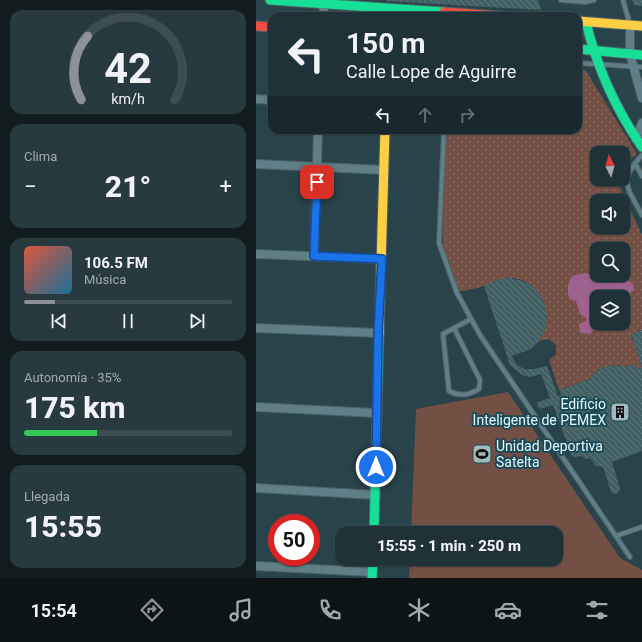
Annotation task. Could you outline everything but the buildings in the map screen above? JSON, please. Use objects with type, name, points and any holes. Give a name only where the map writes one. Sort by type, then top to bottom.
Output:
[{"type":"main road","points":[[270,0],[324,4],[379,12]]},
{"type":"main road","points":[[642,26],[582,22],[592,50],[625,124],[642,147]]},
{"type":"main road","points":[[256,26],[268,27]]},
{"type":"main road","points":[[582,49],[642,55]]},
{"type":"main road","points":[[374,526],[378,333],[382,259],[385,134]]},
{"type":"street","points":[[323,12],[324,4]]},
{"type":"street","points":[[630,25],[630,54],[642,98]]},
{"type":"street","points":[[256,99],[268,100]]},
{"type":"street","points":[[636,139],[642,123]]},
{"type":"street","points":[[314,256],[318,134]]},
{"type":"street","points":[[256,164],[384,170]]},
{"type":"street","points":[[256,254],[382,259]]},
{"type":"street","points":[[256,328],[378,333]]},
{"type":"street","points":[[256,407],[376,413]]},
{"type":"street","points":[[256,488],[376,494]]},
{"type":"street","points":[[256,566],[372,575]]},
{"type":"lane","points":[[561,0],[585,2],[594,0]]},
{"type":"lane","points":[[623,0],[630,25]]},
{"type":"lane","points":[[582,63],[642,67]]},
{"type":"lane","points":[[444,134],[440,243],[457,293],[480,335],[630,557]]},
{"type":"lane","points":[[642,155],[628,174],[626,182],[627,187],[642,215]]},
{"type":"lane","points":[[636,163],[642,176]]},
{"type":"lane","points":[[454,328],[480,380],[479,389],[463,395],[456,395],[449,391],[443,334],[454,328],[471,319]]},
{"type":"lane","points":[[616,536],[642,527]]},
{"type":"shaded area","points":[[582,69],[586,71],[637,154],[630,160],[630,146],[590,146],[590,186],[619,186],[623,194],[590,194],[590,234],[630,234],[630,209],[642,235],[642,330],[631,335],[642,367],[636,369],[634,364],[625,367],[616,365],[604,367],[594,373],[590,379],[559,390],[549,360],[556,354],[556,345],[549,339],[539,341],[544,331],[546,310],[543,300],[538,292],[531,285],[521,280],[506,278],[481,287],[457,292],[443,255],[442,169],[445,134],[582,134]]},
{"type":"shaded area","points":[[586,273],[590,274],[590,282],[630,282],[633,284],[634,289],[630,294],[630,290],[590,290],[590,330],[592,330],[591,333],[587,334],[580,332],[579,324],[586,321],[586,318],[580,314],[576,301],[570,299],[568,293],[569,281],[572,276]]},
{"type":"shaded area","name":"Unidad Deportiva Satelta","points":[[508,392],[620,558],[642,570],[642,578],[409,578],[410,566],[563,566],[563,526],[411,526],[416,409]]},
{"type":"traffic: fast","points":[[270,0],[444,12]]},
{"type":"traffic: fast","points":[[586,22],[590,39],[608,87],[623,117],[642,147]]},
{"type":"traffic: fast","points":[[582,49],[642,55]]},
{"type":"traffic: fast","points":[[374,526],[379,333]]},
{"type":"traffic: fast","points":[[372,578],[373,566]]},
{"type":"traffic: slow","points":[[582,21],[642,26]]},
{"type":"traffic: slow","points":[[379,333],[385,134]]},
{"type":"traffic: jam","points":[[256,26],[268,27]]},
{"type":"place","name":"Edificio Inteligente de PEMEX","points":[[620,412]]},
{"type":"place","name":"Unidad Deportiva Satelta","points":[[482,454]]},
{"type":"route","points":[[317,182],[314,256],[382,259],[378,333],[376,467]]}]
